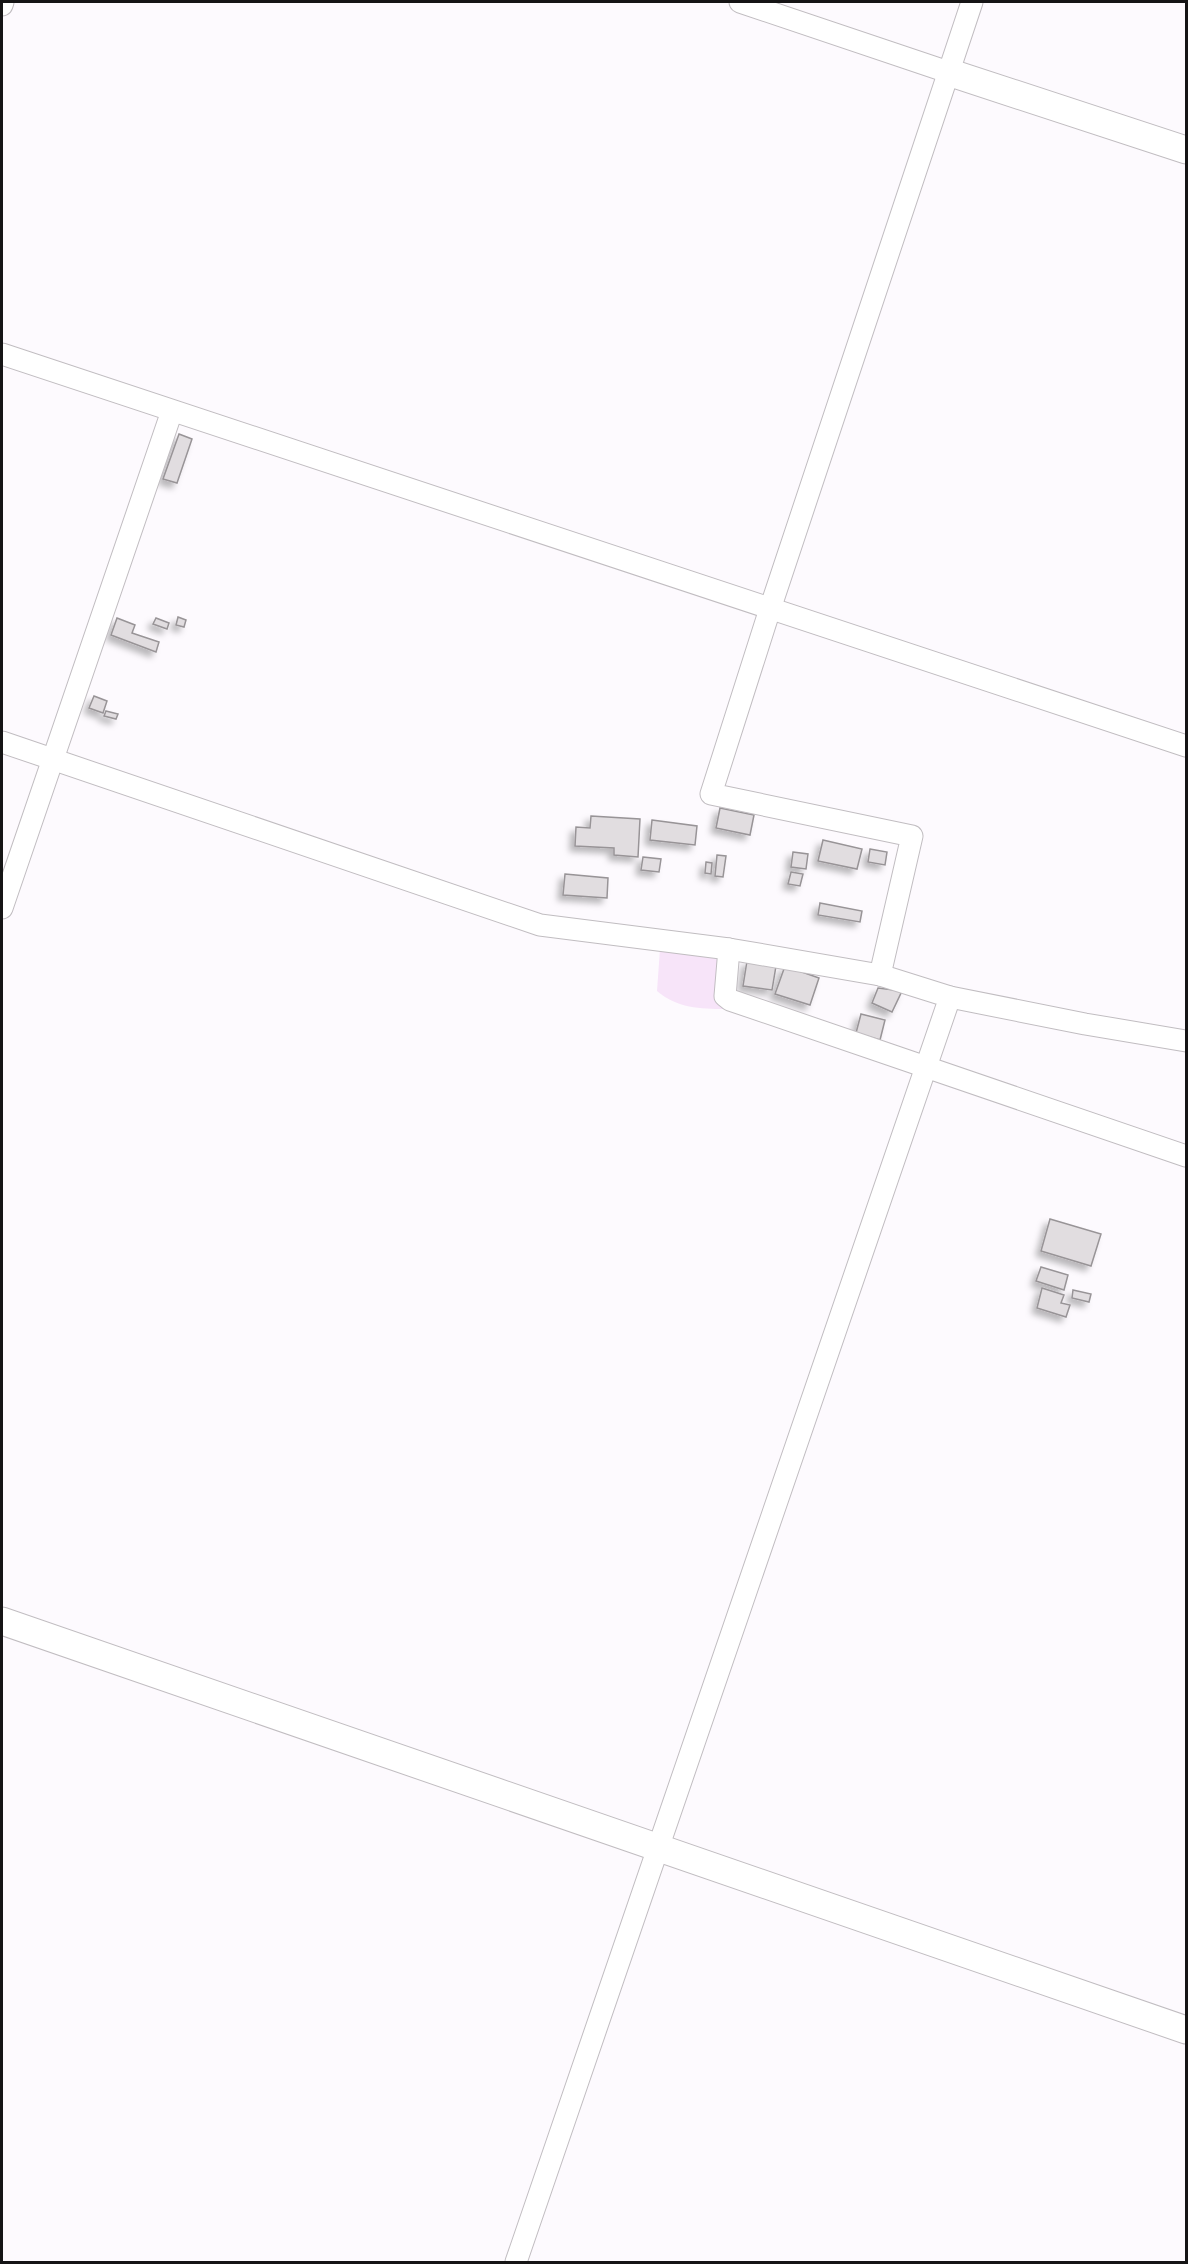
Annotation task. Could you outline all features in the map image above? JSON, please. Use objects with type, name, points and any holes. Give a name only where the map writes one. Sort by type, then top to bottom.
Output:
[{"type":"street","points":[[740,2],[1186,150]]},
{"type":"street","points":[[883,964],[912,836],[711,794],[770,609],[972,2]]},
{"type":"street","points":[[2,354],[1186,746]]},
{"type":"street","points":[[2,909],[51,758],[172,411]]},
{"type":"street","points":[[2,742],[540,925],[729,949],[883,964],[950,997],[1186,1041]]},
{"type":"street","points":[[729,949],[725,996],[730,1000],[1186,1156]]},
{"type":"street","points":[[516,2262],[950,997]]},
{"type":"street","points":[[2,1621],[1186,2030]]},
{"type":"shaded area","points":[[660,949],[727,957],[725,1009],[698,1008],[681,1004],[657,991]]},
{"type":"building","points":[[179,434],[192,439],[177,483],[163,479]]},
{"type":"building","points":[[178,617],[186,620],[184,627],[176,625]]},
{"type":"building","points":[[117,618],[135,625],[132,633],[159,642],[156,652],[111,635]]},
{"type":"building","points":[[156,618],[169,623],[167,629],[153,624]]},
{"type":"building","points":[[94,696],[107,701],[103,713],[89,708]]},
{"type":"building","points":[[106,711],[118,714],[116,719],[104,716]]},
{"type":"building","points":[[720,808],[754,815],[750,835],[716,828]]},
{"type":"building","points":[[591,816],[640,819],[638,857],[614,855],[614,848],[575,846],[576,827],[590,828]]},
{"type":"building","points":[[652,820],[697,826],[695,845],[650,840]]},
{"type":"building","points":[[823,840],[862,849],[857,869],[818,861]]},
{"type":"building","points":[[870,849],[887,852],[885,865],[868,862]]},
{"type":"building","points":[[793,852],[808,854],[806,869],[791,867]]},
{"type":"building","points":[[717,855],[726,856],[723,877],[715,876]]},
{"type":"building","points":[[643,857],[661,859],[659,872],[641,870]]},
{"type":"building","points":[[706,862],[712,863],[711,874],[705,873]]},
{"type":"building","points":[[791,872],[803,874],[800,886],[788,884]]},
{"type":"building","points":[[565,874],[608,878],[607,898],[563,895]]},
{"type":"building","points":[[820,903],[862,911],[860,922],[818,915]]},
{"type":"building","points":[[747,961],[776,966],[772,990],[743,986]]},
{"type":"building","points":[[785,966],[819,978],[810,1005],[775,994]]},
{"type":"building","points":[[878,988],[902,991],[892,1012],[872,1003]]},
{"type":"building","points":[[861,1014],[885,1020],[880,1040],[856,1033]]},
{"type":"building","points":[[1050,1219],[1101,1234],[1091,1266],[1041,1251]]},
{"type":"building","points":[[1041,1267],[1068,1275],[1064,1290],[1036,1281]]},
{"type":"building","points":[[1042,1288],[1064,1295],[1061,1303],[1070,1305],[1066,1317],[1037,1308]]},
{"type":"building","points":[[1073,1290],[1091,1294],[1089,1302],[1072,1298]]}]
